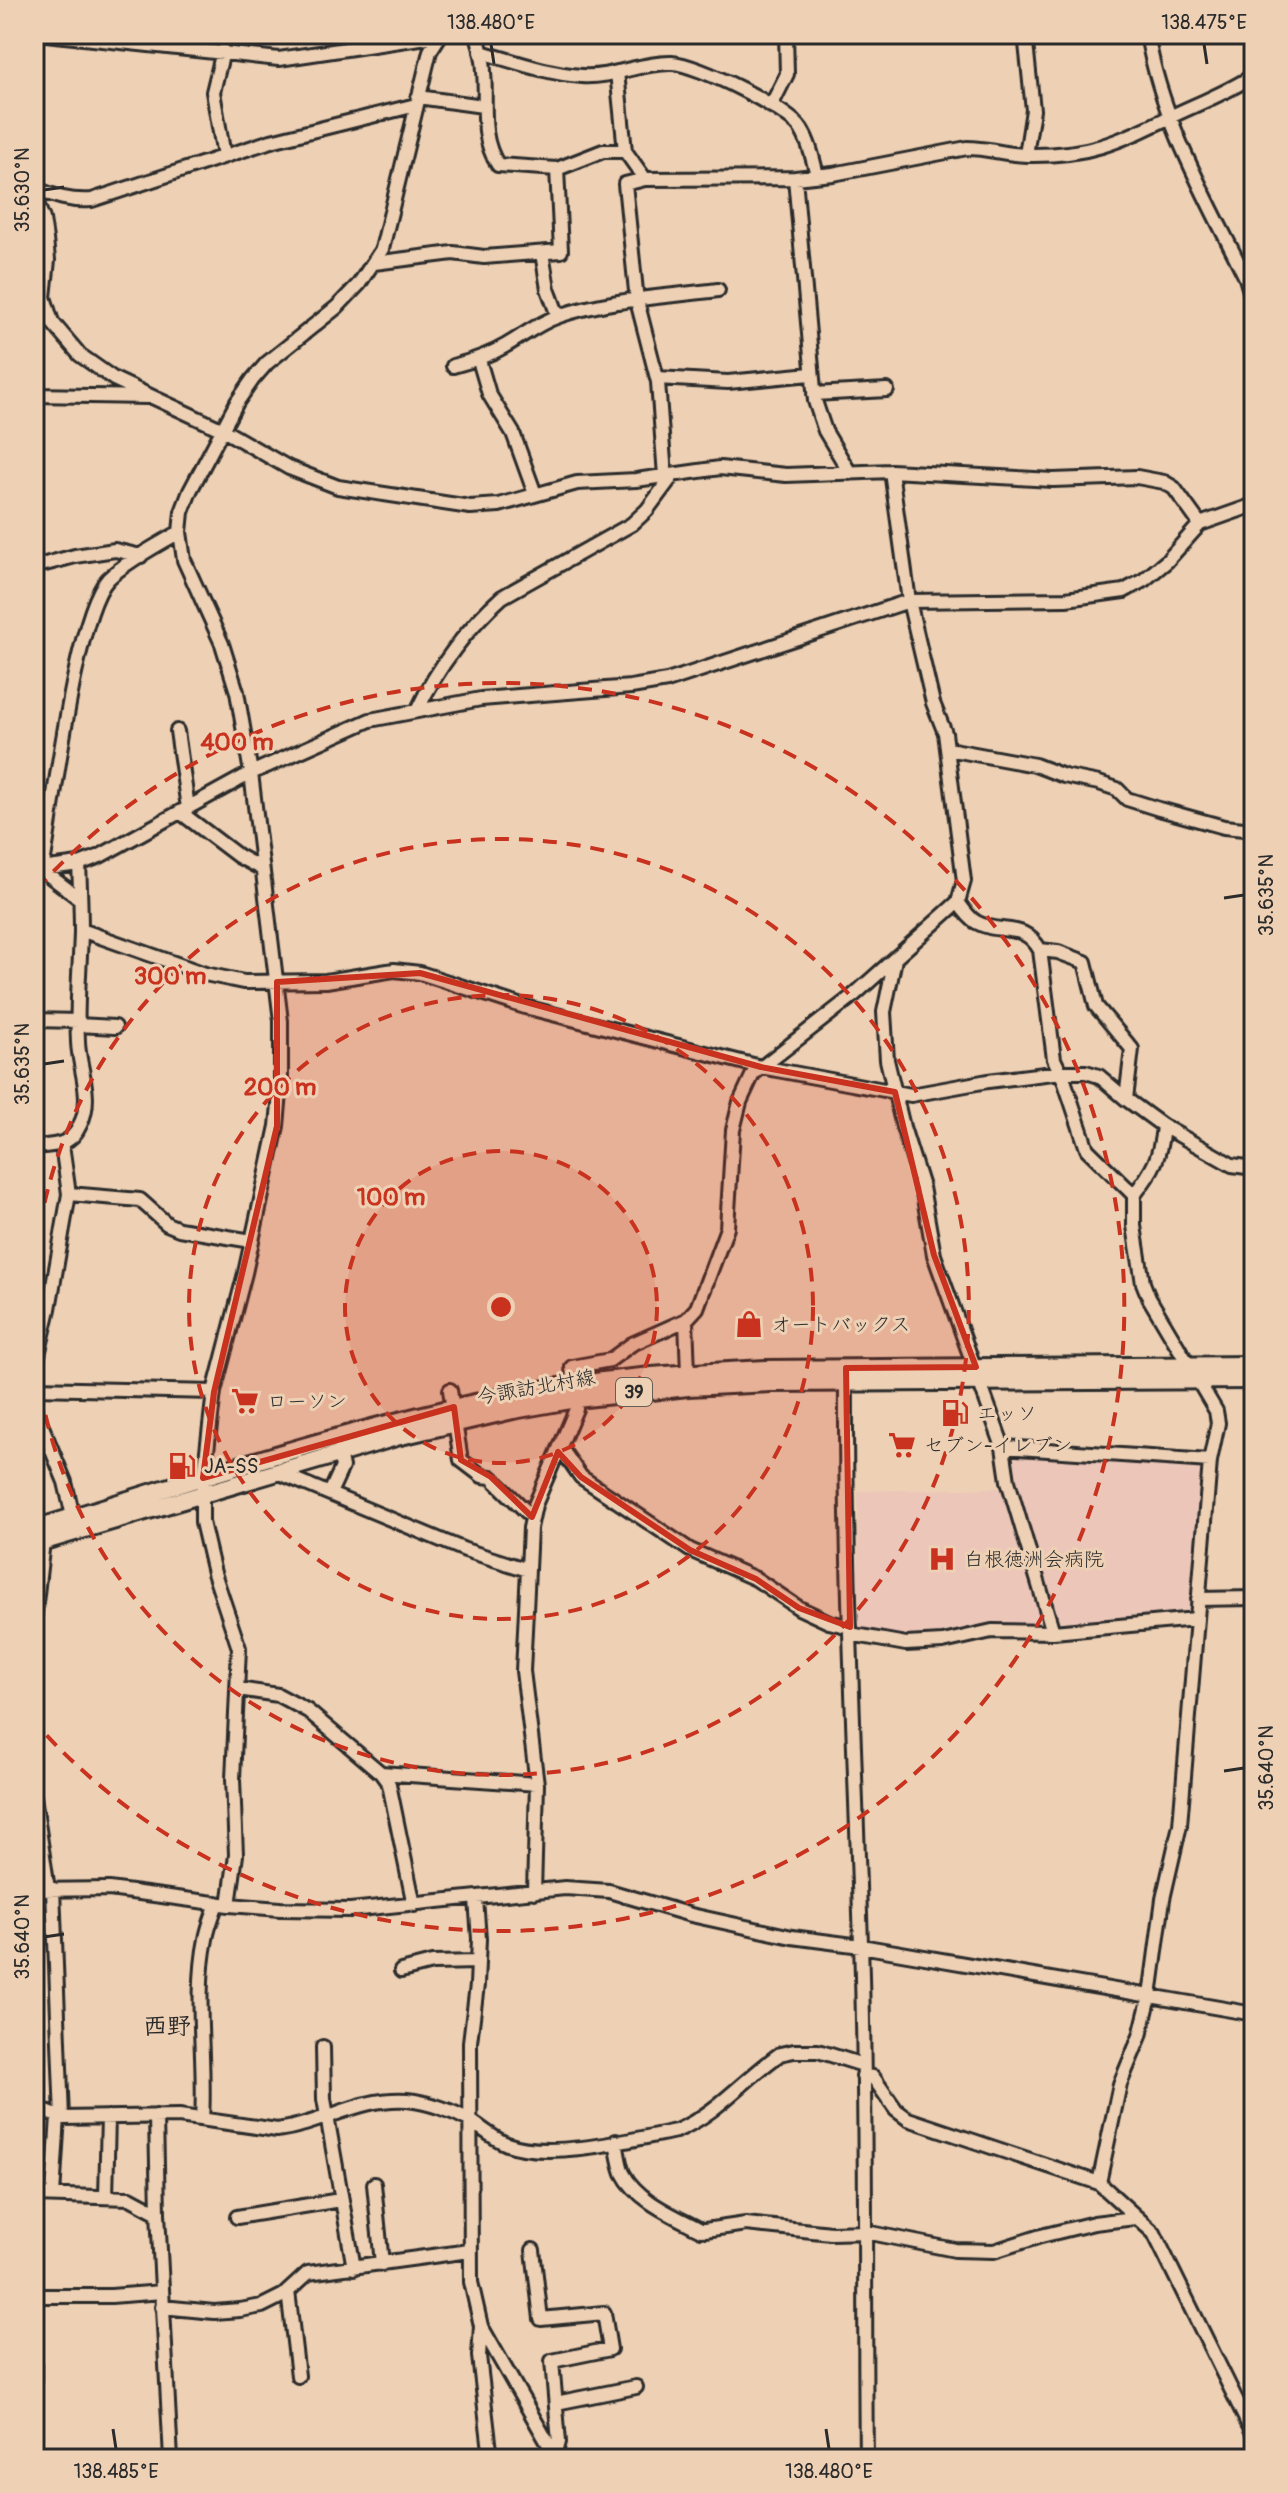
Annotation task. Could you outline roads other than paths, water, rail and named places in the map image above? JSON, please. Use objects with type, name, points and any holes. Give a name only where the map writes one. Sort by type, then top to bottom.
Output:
[{"type":"main road","name":"今諏訪北村線","points":[[978,1374],[1254,1365]]},
{"type":"main road","name":"今諏訪北村線","points":[[37,1538],[202,1486],[454,1415],[688,1373],[978,1374],[1254,1380]]},
{"type":"main road","name":"今諏訪北村線","points":[[575,1392],[846,1375]]},
{"type":"main road","name":"今諏訪北村線","points":[[202,1486],[277,1472],[454,1415]]},
{"type":"street","points":[[46,34],[178,40],[223,51],[279,59],[441,35]]},
{"type":"street","points":[[477,34],[484,72],[483,106],[491,154],[498,165],[557,169],[603,151],[625,151]]},
{"type":"street","points":[[771,106],[787,74],[786,34]]},
{"type":"street","points":[[1025,34],[1033,110],[1026,155]]},
{"type":"street","points":[[1147,34],[1168,117],[1246,278],[1254,305]]},
{"type":"street","points":[[202,2119],[201,1980],[206,1939],[223,1904],[236,1855],[233,1779],[239,1648],[214,1573],[202,1522],[202,1486],[214,1392],[277,1126],[281,1067],[277,982],[251,773],[232,671],[184,560],[180,532],[182,512],[237,402],[267,363],[337,307],[359,284],[382,249],[430,51],[441,35]]},
{"type":"street","points":[[223,51],[213,92],[224,156]]},
{"type":"street","points":[[481,52],[582,76],[675,63],[717,77],[788,116],[800,128],[810,147],[817,175]]},
{"type":"street","points":[[617,72],[625,151],[645,179]]},
{"type":"street","points":[[418,709],[432,679],[489,609],[502,597],[632,524],[647,510],[669,476],[657,378],[637,301],[625,184],[645,179],[795,178],[967,148],[988,148],[1026,155],[1106,147],[1207,102],[1254,75]]},
{"type":"street","points":[[34,188],[75,201],[92,200],[271,141],[417,101],[483,106]]},
{"type":"street","points":[[374,263],[453,253],[484,257],[561,251],[557,169]]},
{"type":"street","points":[[795,178],[814,394],[825,431],[850,473]]},
{"type":"street","points":[[34,196],[43,219],[48,260],[44,297],[34,321]]},
{"type":"street","points":[[542,253],[548,289],[558,316]]},
{"type":"street","points":[[453,366],[479,360],[531,328],[558,316],[600,305],[718,290]]},
{"type":"street","points":[[44,297],[52,322],[80,355],[114,379],[223,430],[289,468],[338,487],[470,507],[499,505],[577,483],[669,476],[720,468],[786,475],[891,471],[1053,480],[1151,478],[1174,488],[1200,524]]},
{"type":"street","points":[[479,360],[489,394],[513,433],[535,494]]},
{"type":"street","points":[[657,378],[728,382],[811,374]]},
{"type":"street","points":[[814,394],[887,390]]},
{"type":"street","points":[[34,395],[156,397]]},
{"type":"street","points":[[534,1892],[537,1784],[523,1671],[528,1570],[535,1505],[576,1409],[572,1367],[610,1360],[632,1344],[686,1320],[697,1308],[727,1228],[733,1130],[740,1102],[753,1074],[854,995],[958,902],[964,881],[948,749],[931,696],[909,601],[891,471]]},
{"type":"street","points":[[38,870],[79,864],[100,856],[251,773],[370,720],[481,699],[631,687],[667,681],[909,601],[1066,599],[1110,595],[1144,580],[1167,561],[1200,524],[1254,505]]},
{"type":"street","points":[[38,870],[77,668],[95,598],[108,579],[180,532]]},
{"type":"street","points":[[34,567],[115,550],[141,556]]},
{"type":"street","points":[[177,731],[184,810],[238,856],[262,869]]},
{"type":"street","points":[[948,749],[1035,765],[1064,776],[1117,789],[1127,799],[1159,809],[1224,827],[1254,830]]},
{"type":"street","points":[[1254,841],[1254,886]]},
{"type":"street","points":[[34,1147],[62,1145],[68,1141],[80,1125],[87,1094],[78,1045],[79,864]]},
{"type":"street","points":[[38,870],[80,899]]},
{"type":"street","points":[[958,902],[976,922],[1025,933],[1033,938],[1040,950],[1054,1059],[1087,1149],[1134,1195]]},
{"type":"street","points":[[81,930],[205,974],[244,982],[326,981],[394,970],[420,973],[525,1007],[761,1067],[911,1095],[988,1081],[1086,1072],[1099,1076],[1163,1126],[1232,1165],[1254,1168]]},
{"type":"street","points":[[1040,950],[1058,952],[1085,962],[1096,1006],[1132,1049],[1126,1099]]},
{"type":"street","points":[[895,959],[884,1012],[884,1035],[903,1127],[922,1187],[934,1255],[1003,1447],[1008,1481],[1053,1632]]},
{"type":"street","points":[[34,1020],[115,1027]]},
{"type":"street","points":[[1099,2183],[1120,2084],[1140,2036],[1150,1996],[1163,1899],[1180,1825],[1210,1461],[1218,1423],[1216,1411],[1143,1283],[1134,1226],[1134,1195],[1155,1168],[1161,1152],[1163,1126]]},
{"type":"street","points":[[34,1372],[49,1309],[69,1194],[62,1145]]},
{"type":"street","points":[[69,1194],[140,1200],[167,1224],[179,1229],[252,1241]]},
{"type":"street","points":[[34,1288],[49,1309]]},
{"type":"street","points":[[686,1320],[688,1373]]},
{"type":"street","points":[[846,1375],[850,1630],[861,1946],[866,2459]]},
{"type":"street","points":[[34,1388],[214,1392]]},
{"type":"street","points":[[450,1390],[461,1460],[482,1476],[491,1477],[532,1517]]},
{"type":"street","points":[[34,1407],[65,1482],[75,1524]]},
{"type":"street","points":[[560,1447],[581,1477],[690,1550],[756,1579],[799,1608],[850,1630],[906,1644],[943,1642],[992,1631],[1053,1632],[1196,1619]]},
{"type":"street","points":[[1003,1447],[1210,1461]]},
{"type":"street","points":[[330,1493],[342,1467],[339,1453]]},
{"type":"street","points":[[277,1472],[465,1550],[528,1570]]},
{"type":"street","points":[[34,1621],[37,1538]]},
{"type":"street","points":[[1198,1599],[1254,1598]]},
{"type":"street","points":[[238,1689],[278,1695],[308,1711],[381,1773],[389,1784],[414,1905]]},
{"type":"street","points":[[381,1773],[537,1784]]},
{"type":"street","points":[[34,1796],[51,1889],[60,2117],[53,2195]]},
{"type":"street","points":[[34,1890],[109,1889],[223,1904],[305,1910],[414,1905],[565,1888],[609,1891],[756,1930],[1254,2014]]},
{"type":"street","points":[[476,1899],[478,1962],[470,2042],[469,2251],[471,2282],[481,2326],[479,2356],[491,2459]]},
{"type":"street","points":[[401,1971],[432,1963],[478,1962]]},
{"type":"street","points":[[323,2047],[327,2116],[354,2268]]},
{"type":"street","points":[[34,2107],[60,2117],[156,2116],[277,2130],[293,2128],[381,2099],[412,2101],[452,2111],[502,2143],[519,2148],[556,2150],[676,2131],[714,2112],[780,2054],[818,2051],[873,2077],[896,2110],[908,2119],[1099,2183],[1154,2233],[1254,2436]]},
{"type":"street","points":[[156,2116],[171,2459]]},
{"type":"street","points":[[106,2197],[108,2117]]},
{"type":"street","points":[[616,2141],[622,2169],[629,2182],[660,2207],[703,2230],[746,2224],[831,2233],[866,2232],[955,2250],[994,2251],[1094,2223],[1135,2218]]},
{"type":"street","points":[[374,2184],[382,2264]]},
{"type":"street","points":[[34,2195],[130,2198],[158,2213]]},
{"type":"street","points":[[237,2217],[340,2200]]},
{"type":"street","points":[[533,2250],[541,2319],[604,2313],[610,2349],[552,2361],[559,2442],[556,2458]]},
{"type":"street","points":[[162,2307],[214,2312],[262,2306],[288,2291],[308,2273],[469,2251]]},
{"type":"street","points":[[288,2291],[298,2376]]},
{"type":"street","points":[[34,2296],[111,2296],[162,2292]]},
{"type":"street","points":[[481,2326],[556,2458]]},
{"type":"street","points":[[34,2359],[34,2388]]},
{"type":"street","points":[[556,2403],[636,2387]]},
{"type":"street","points":[[1241,2411],[1254,2415]]},
{"type":"place","name":"オートバックス","points":[[749,1324]]},
{"type":"place","name":"ローソン","points":[[245,1401]]},
{"type":"place","name":"エッソ","points":[[955,1413]]},
{"type":"place","name":"セブン-イレブン","points":[[902,1445]]},
{"type":"place","name":"JA-SS","points":[[182,1466]]},
{"type":"place","name":"白根徳洲会病院","points":[[942,1559]]},
{"type":"district","name":"西野","points":[[167,2026]]}]
